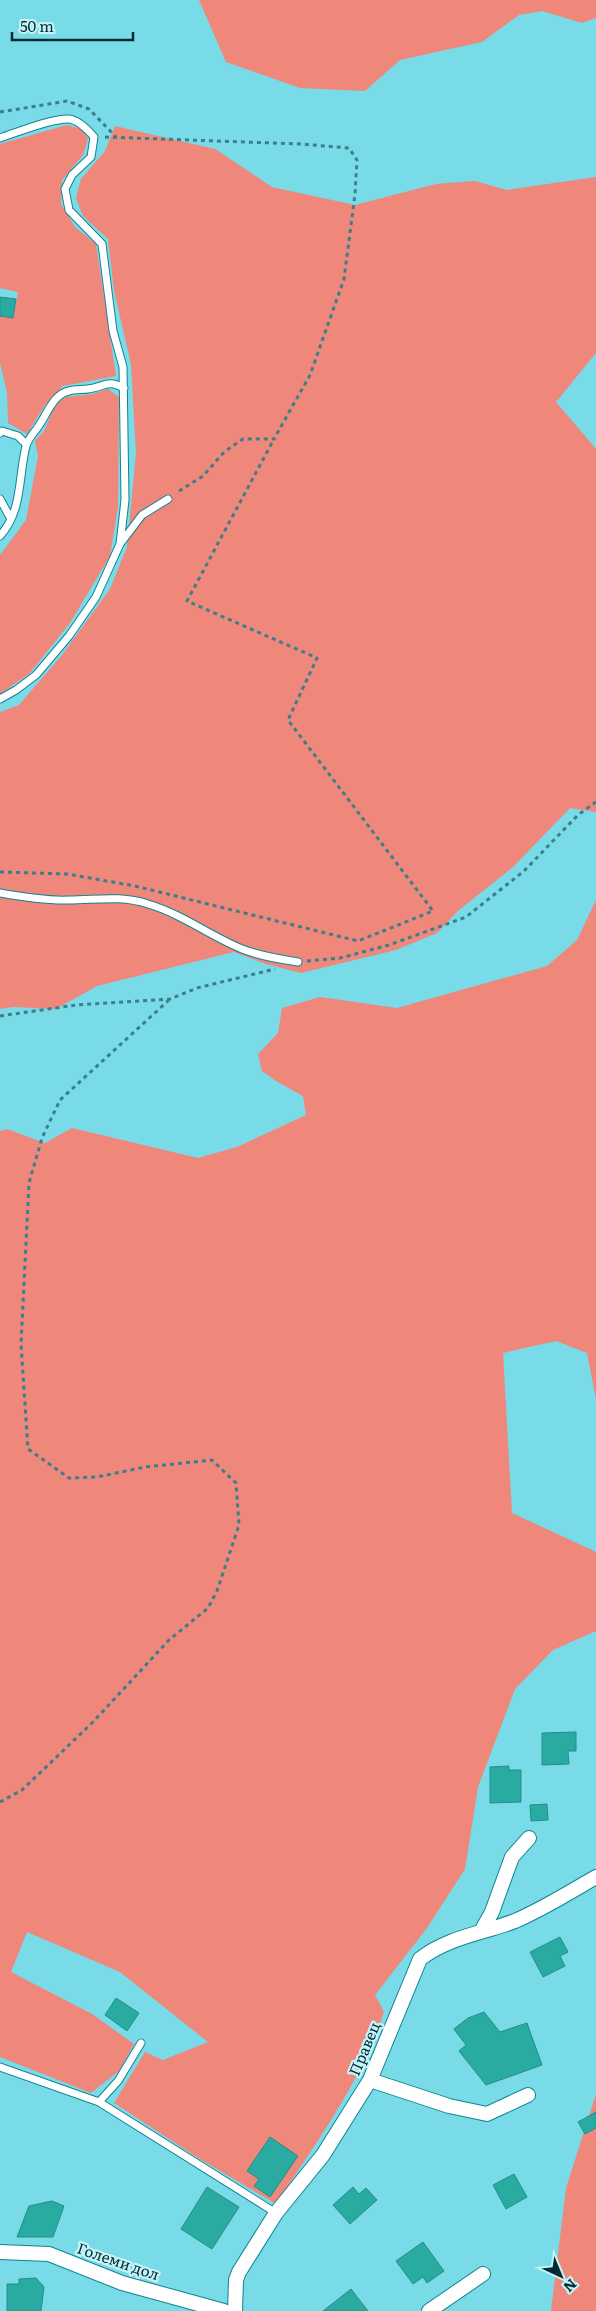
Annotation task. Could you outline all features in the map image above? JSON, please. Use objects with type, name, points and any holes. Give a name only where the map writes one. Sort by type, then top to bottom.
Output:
[{"type":"street","points":[[482,1930],[492,1912],[512,1857],[529,1838]]},
{"type":"street","name":"Правец","points":[[235,2311],[236,2280],[239,2272],[276,2213],[323,2155],[370,2080],[420,1959],[430,1951],[482,1930],[515,1921],[596,1877]]},
{"type":"street","points":[[370,2080],[449,2106],[487,2114],[528,2095]]},
{"type":"street","name":"Големи дол","points":[[0,2252],[49,2254],[122,2283],[224,2311]]},
{"type":"street","points":[[429,2311],[483,2274]]},
{"type":"lane","points":[[0,138],[43,124],[70,119],[86,127],[94,137],[91,157],[72,175],[65,189],[69,210],[102,244],[113,331],[123,367],[124,500],[120,544]]},
{"type":"lane","points":[[0,536],[19,502],[26,444],[51,404],[67,391],[90,389],[114,383],[124,388]]},
{"type":"lane","points":[[0,433],[18,436],[26,444]]},
{"type":"lane","points":[[0,499],[11,519]]},
{"type":"lane","points":[[0,699],[36,675],[70,636],[96,597],[120,544],[142,514],[168,499]]},
{"type":"lane","points":[[0,892],[23,897],[68,900],[111,897],[148,904],[190,922],[241,948],[265,956],[298,962]]},
{"type":"lane","points":[[99,2102],[118,2081],[141,2043]]},
{"type":"lane","points":[[0,2067],[99,2102],[276,2213]]},
{"type":"path","points":[[0,872],[67,874],[134,886],[358,941],[433,912],[288,720],[317,658],[188,601],[310,375],[344,279],[355,194],[357,160],[349,148],[300,144],[94,137]]},
{"type":"path","points":[[168,499],[202,476],[224,452],[243,439],[274,439]]},
{"type":"path","points":[[0,1016],[76,1005],[170,999],[197,988],[266,972],[298,962],[340,958],[389,945],[466,917],[524,871],[578,815],[596,802]]},
{"type":"path","points":[[0,1802],[22,1790],[92,1723],[169,1640],[208,1608],[217,1591],[239,1525],[236,1484],[212,1460],[145,1467],[97,1477],[69,1478],[28,1449],[21,1344],[29,1183],[42,1138],[60,1100],[170,999]]},
{"type":"shaded area","points":[[199,0],[596,0],[596,18],[582,23],[542,11],[519,15],[482,42],[400,60],[365,91],[300,88],[226,62]]},
{"type":"shaded area","points":[[67,125],[84,130],[88,139],[83,155],[62,180],[61,204],[75,227],[96,244],[116,376],[63,386],[45,405],[27,434],[8,423],[7,392],[0,363],[0,316],[13,318],[18,292],[0,288],[0,144]]},
{"type":"shaded area","points":[[115,126],[215,149],[272,187],[355,205],[436,184],[475,181],[507,190],[596,177],[596,353],[556,402],[596,449],[596,812],[570,808],[513,867],[459,910],[437,933],[396,950],[301,973],[266,964],[234,952],[97,986],[56,1009],[13,1007],[0,1009],[0,712],[19,705],[62,655],[110,589],[127,547],[136,453],[131,364],[114,291],[108,239],[83,216],[76,198],[81,179],[105,151]]},
{"type":"shaded area","points":[[108,389],[119,397],[118,507],[110,556],[70,623],[29,674],[0,694],[0,555],[26,520],[38,456],[35,441],[44,431],[55,405],[66,397],[92,394]]},
{"type":"shaded area","points":[[596,900],[596,1399],[587,1353],[556,1341],[503,1353],[512,1513],[596,1552],[596,1631],[553,1650],[515,1689],[478,1787],[465,1869],[427,1928],[375,1995],[384,2012],[363,2063],[322,2135],[276,2204],[195,2156],[114,2103],[145,2052],[163,2060],[208,2042],[120,1972],[27,1932],[11,1972],[92,2014],[134,2044],[119,2071],[91,2093],[0,2057],[0,1131],[7,1129],[45,1143],[72,1128],[198,1158],[237,1147],[306,1115],[303,1096],[262,1071],[258,1054],[278,1033],[282,1008],[320,997],[397,1008],[547,966],[577,940]]},
{"type":"shaded area","points":[[596,2094],[596,2311],[551,2311],[566,2188]]},
{"type":"building","points":[[0,297],[16,299],[13,318],[0,316]]},
{"type":"building","points":[[576,1732],[576,1751],[568,1751],[569,1764],[542,1765],[542,1733]]},
{"type":"building","points":[[509,1766],[509,1770],[521,1770],[521,1802],[490,1803],[490,1767]]},
{"type":"building","points":[[547,1804],[548,1820],[531,1821],[530,1805]]},
{"type":"building","points":[[560,1937],[568,1952],[560,1956],[565,1966],[543,1977],[530,1952]]},
{"type":"building","points":[[116,1998],[139,2013],[127,2031],[105,2015]]},
{"type":"building","points":[[484,2012],[500,2032],[527,2023],[542,2065],[486,2085],[459,2051],[466,2045],[454,2029],[468,2018]]},
{"type":"building","points":[[596,2112],[596,2128],[585,2134],[578,2122]]},
{"type":"building","points":[[270,2137],[298,2156],[270,2197],[254,2186],[259,2179],[247,2171]]},
{"type":"building","points":[[514,2174],[527,2197],[506,2209],[493,2185]]},
{"type":"building","points":[[207,2187],[239,2207],[212,2249],[181,2229]]},
{"type":"building","points":[[353,2187],[359,2194],[366,2188],[377,2200],[350,2224],[333,2205]]},
{"type":"building","points":[[52,2201],[64,2206],[53,2237],[17,2237],[29,2206]]},
{"type":"building","points":[[423,2242],[444,2271],[427,2283],[423,2277],[413,2284],[396,2261]]},
{"type":"building","points":[[36,2278],[44,2287],[41,2311],[7,2311],[7,2284],[19,2284],[19,2279]]},
{"type":"building","points":[[351,2289],[368,2311],[323,2311]]}]
